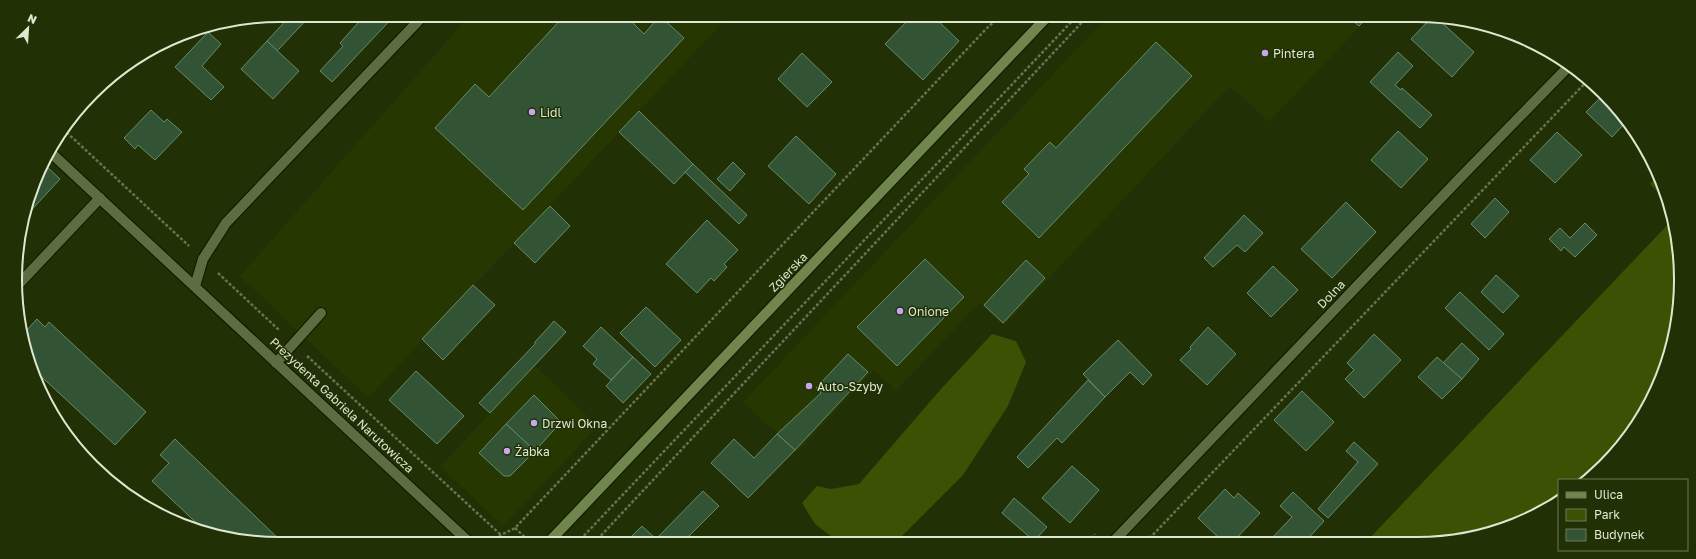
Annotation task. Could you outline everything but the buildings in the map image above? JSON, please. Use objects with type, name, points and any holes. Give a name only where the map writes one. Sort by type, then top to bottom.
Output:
[{"type":"main road","name":"Zgierska","points":[[555,537],[1042,22]]},
{"type":"street","points":[[195,286],[203,259],[226,223],[417,22]]},
{"type":"street","name":"Dolna","points":[[1118,537],[1453,185],[1566,69]]},
{"type":"street","name":"Prezydenta Gabriela Narutowicza","points":[[54,155],[463,537]]},
{"type":"street","points":[[22,281],[100,198]]},
{"type":"street","points":[[276,363],[321,313]]},
{"type":"path","points":[[499,537],[515,528],[969,46],[994,22]]},
{"type":"path","points":[[583,537],[1071,22]]},
{"type":"path","points":[[600,537],[1082,22]]},
{"type":"path","points":[[1151,537],[1584,84]]},
{"type":"path","points":[[515,528],[525,537]]},
{"type":"shaded area","points":[[464,22],[723,22],[368,398],[240,276]]},
{"type":"shaded area","points":[[1102,22],[1364,22],[1269,122],[1230,86],[1004,326],[979,303],[896,391],[874,370],[797,452],[743,402]]},
{"type":"shaded area","points":[[535,366],[598,426],[503,526],[440,466]]},
{"type":"green space","points":[[1654,180],[1658,192],[1650,184]]},
{"type":"green space","points":[[1668,224],[1672,246],[1674,280],[1672,313],[1665,346],[1654,378],[1640,408],[1631,423],[1599,462],[1579,479],[1558,479],[1558,495],[1545,503],[1499,523],[1450,535],[1371,537]]},
{"type":"green space","points":[[992,334],[1016,341],[1026,362],[1008,406],[963,475],[901,537],[832,537],[815,524],[802,503],[817,486],[831,489],[859,484],[941,389]]},
{"type":"place","name":"Pintera","points":[[1265,53]]},
{"type":"place","name":"Lidl","points":[[532,112]]},
{"type":"place","name":"Onione","points":[[900,311]]},
{"type":"place","name":"Auto-Szyby","points":[[809,386]]},
{"type":"place","name":"Drzwi Okna","points":[[534,423]]},
{"type":"place","name":"Żabka","points":[[507,451]]}]
